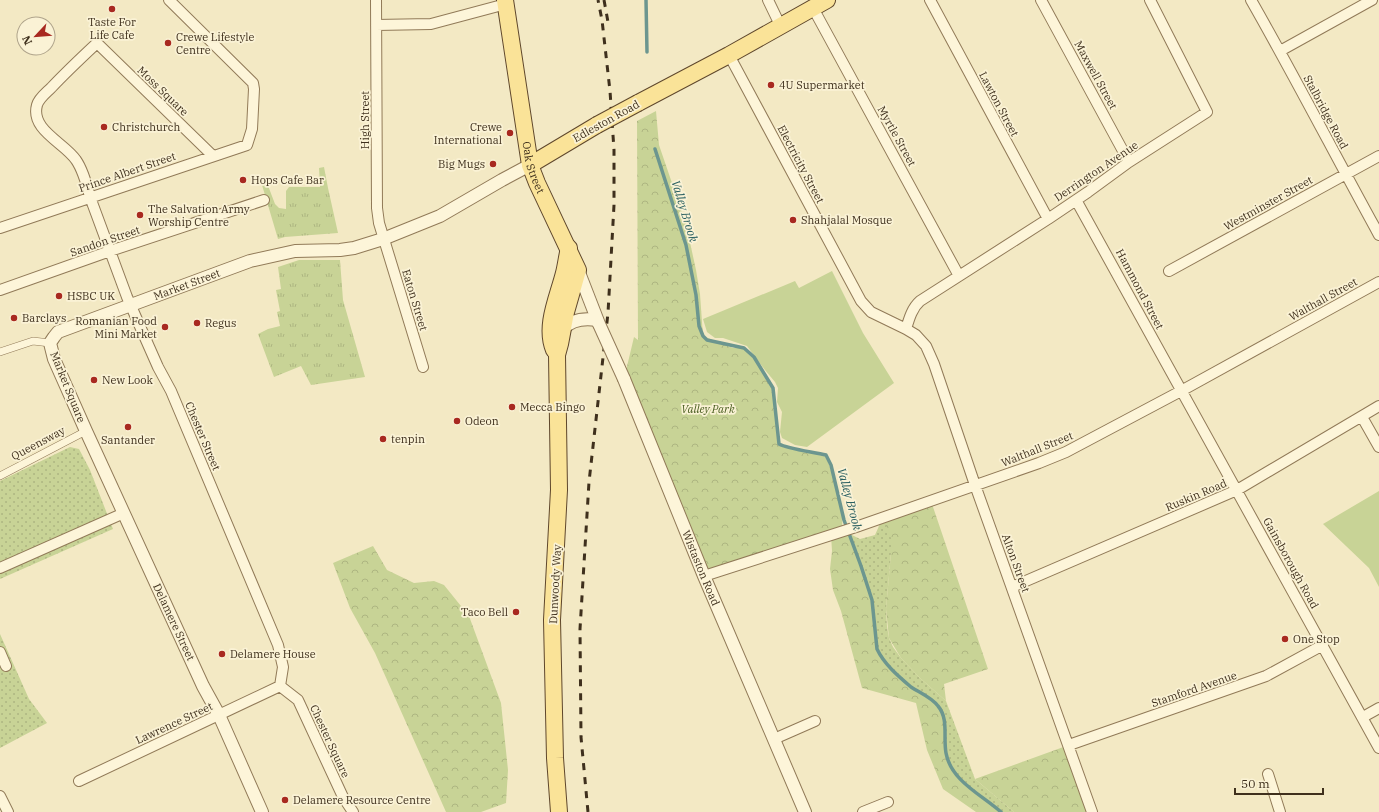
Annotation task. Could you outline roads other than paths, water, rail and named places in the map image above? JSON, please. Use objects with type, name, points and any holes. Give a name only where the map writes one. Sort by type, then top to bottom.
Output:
[{"type":"main road","name":"Edleston Road","points":[[530,165],[597,125],[781,27],[827,0]]},
{"type":"main road","name":"Oak Street","points":[[505,2],[530,165],[578,270]]},
{"type":"main road","name":"Dunwoody Way","points":[[557,355],[552,345],[551,328],[554,306],[564,274],[568,248]]},
{"type":"main road","name":"Dunwoody Way","points":[[559,812],[555,758],[552,620],[559,490],[557,355],[578,270]]},
{"type":"street","name":"Prince Albert Street","points":[[0,228],[212,155],[247,145],[252,129],[253,83],[169,0]]},
{"type":"street","name":"High Street","points":[[376,0],[377,208],[383,239]]},
{"type":"street","points":[[768,0],[781,27]]},
{"type":"street","name":"Lawton Street","points":[[930,0],[1048,219]]},
{"type":"street","name":"Maxwell Street","points":[[1041,0],[1129,162]]},
{"type":"street","name":"Derrington Avenue","points":[[906,329],[911,314],[917,303],[1048,219],[1129,162],[1207,112],[1150,0]]},
{"type":"street","name":"Stalbridge Road","points":[[1251,0],[1280,50],[1379,235]]},
{"type":"street","points":[[1280,50],[1372,0]]},
{"type":"street","points":[[376,25],[431,24],[505,2]]},
{"type":"street","name":"Myrtle Street","points":[[813,8],[960,276]]},
{"type":"street","name":"Moss Square","points":[[97,43],[212,155]]},
{"type":"street","name":"Chester Street","points":[[97,43],[68,69],[41,99],[38,104],[37,116],[43,128],[76,159],[87,184],[90,197],[127,297],[158,367],[171,391],[278,645],[283,667],[280,686]]},
{"type":"street","name":"Electricity Street","points":[[729,55],[861,301],[871,312],[906,329]]},
{"type":"street","name":"Westminster Street","points":[[1169,271],[1379,156]]},
{"type":"street","name":"Edleston Road","points":[[383,239],[440,216],[530,165]]},
{"type":"street","name":"Sandon Street","points":[[0,290],[110,251],[264,200]]},
{"type":"street","name":"Hammond Street","points":[[1076,200],[1181,391]]},
{"type":"street","name":"Market Street","points":[[50,343],[58,332],[244,263],[280,253],[354,248],[383,239]]},
{"type":"street","name":"Eaton Street","points":[[383,239],[423,367]]},
{"type":"street","name":"Oak Street","points":[[578,270],[598,322]]},
{"type":"street","name":"Walthall Street","points":[[704,576],[856,527],[1039,463],[1066,452],[1181,391],[1379,282]]},
{"type":"street","points":[[563,330],[568,324],[577,320],[587,319],[598,322]]},
{"type":"street","name":"Wistaston Road","points":[[598,322],[624,379],[704,576],[805,812]]},
{"type":"street","name":"Alton Street","points":[[906,329],[916,335],[926,346],[934,364],[1092,812]]},
{"type":"street","points":[[0,352],[33,341],[50,343]]},
{"type":"street","name":"Market Square","points":[[50,343],[54,359],[86,431]]},
{"type":"street","name":"Gainsborough Road","points":[[1181,391],[1379,748]]},
{"type":"street","name":"Ruskin Road","points":[[1012,587],[1237,490],[1379,406]]},
{"type":"street","points":[[1362,416],[1379,447]]},
{"type":"street","name":"Queensway","points":[[0,476],[86,431]]},
{"type":"street","name":"Delamere Street","points":[[86,431],[203,686],[219,715],[262,812]]},
{"type":"street","points":[[0,568],[124,513]]},
{"type":"street","name":"Stamford Avenue","points":[[1069,745],[1266,676],[1323,645]]},
{"type":"street","points":[[0,652],[6,666]]},
{"type":"street","name":"Lawrence Street","points":[[79,781],[280,686]]},
{"type":"street","name":"Chester Square","points":[[280,686],[298,700],[343,797],[353,812]]},
{"type":"street","points":[[1362,717],[1379,708]]},
{"type":"street","points":[[774,739],[815,720]]},
{"type":"street","points":[[1268,774],[1280,812]]},
{"type":"street","points":[[0,796],[8,812]]},
{"type":"street","points":[[863,812],[888,802]]},
{"type":"waterway","name":"Valley Brook","points":[[646,0],[647,52]]},
{"type":"waterway","name":"Valley Brook","points":[[655,149],[686,245],[696,295],[699,326],[703,336],[707,340],[744,348],[754,357],[773,388],[779,444],[795,449],[826,455],[831,465],[844,520],[872,600],[877,649],[883,660],[896,674],[911,687],[929,698],[938,706],[945,722],[946,753],[954,772],[968,787],[1001,812]]},
{"type":"railway","points":[[588,812],[581,737],[580,629],[589,482],[608,313],[614,205],[614,150],[610,91],[602,20],[598,0]]},
{"type":"railway","points":[[604,0],[608,22]]},
{"type":"place","name":"Taste For Life Cafe","points":[[112,9]]},
{"type":"place","name":"Crewe Lifestyle Centre","points":[[168,43]]},
{"type":"place","name":"4U Supermarket","points":[[771,85]]},
{"type":"place","name":"Christchurch","points":[[104,127]]},
{"type":"place","name":"Crewe International","points":[[510,133]]},
{"type":"place","name":"Big Mugs","points":[[493,164]]},
{"type":"place","name":"Hops Cafe Bar","points":[[243,180]]},
{"type":"place","name":"The Salvation Army Worship Centre","points":[[140,215]]},
{"type":"place","name":"Shahjalal Mosque","points":[[793,220]]},
{"type":"place","name":"HSBC UK","points":[[59,296]]},
{"type":"place","name":"Barclays","points":[[14,318]]},
{"type":"place","name":"Regus","points":[[197,323]]},
{"type":"place","name":"Romanian Food Mini Market","points":[[165,327]]},
{"type":"place","name":"New Look","points":[[94,380]]},
{"type":"place","name":"Mecca Bingo","points":[[512,407]]},
{"type":"place","name":"Odeon","points":[[457,421]]},
{"type":"place","name":"Santander","points":[[128,427]]},
{"type":"place","name":"tenpin","points":[[383,439]]},
{"type":"place","name":"Taco Bell","points":[[516,612]]},
{"type":"place","name":"One Stop","points":[[1285,639]]},
{"type":"place","name":"Delamere House","points":[[222,654]]},
{"type":"place","name":"Delamere Resource Centre","points":[[285,800]]},
{"type":"park label","name":"Valley Park","points":[[708,409]]}]
